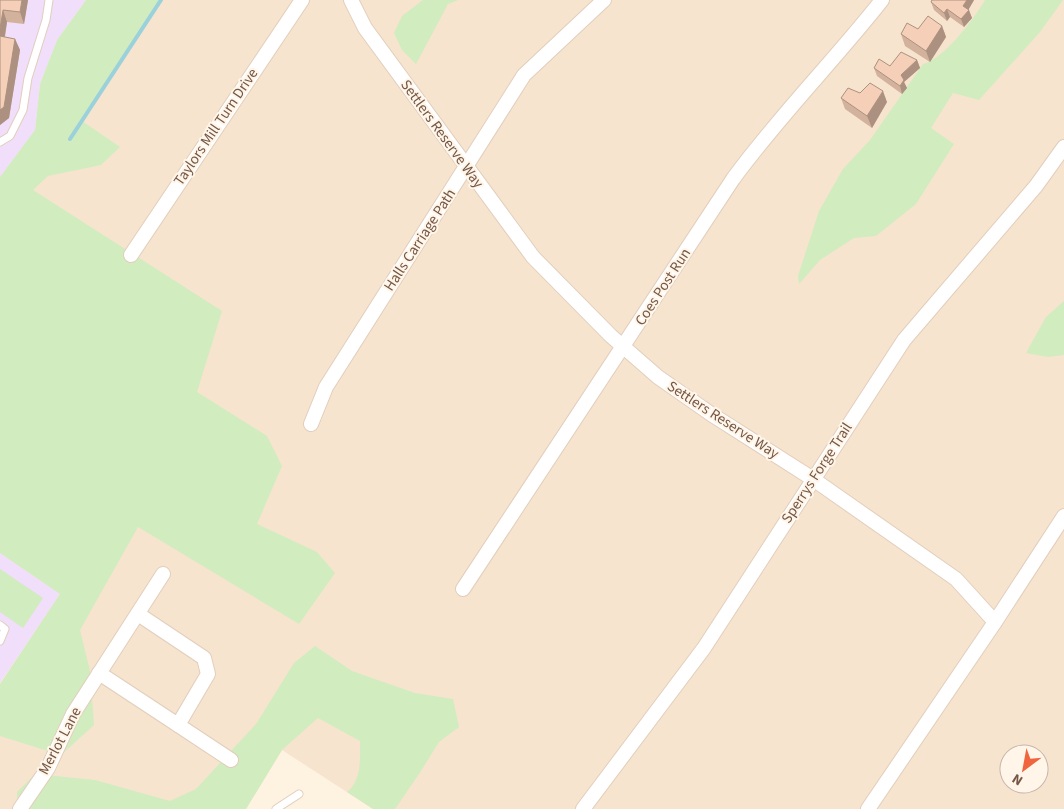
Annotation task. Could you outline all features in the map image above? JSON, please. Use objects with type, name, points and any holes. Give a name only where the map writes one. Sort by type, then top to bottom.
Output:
[{"type":"street","name":"Taylors Mill Turn Drive","points":[[131,254],[302,0]]},
{"type":"street","name":"Settlers Reserve Way","points":[[351,0],[365,28],[533,257],[624,348],[658,377],[711,414],[813,479],[956,578],[995,622]]},
{"type":"street","name":"Halls Carriage Path","points":[[311,424],[326,387],[467,168],[524,75],[604,0]]},
{"type":"street","name":"Coes Post Run","points":[[463,589],[624,348],[728,187],[762,140],[882,0]]},
{"type":"street","name":"Sperrys Forge Trail","points":[[583,809],[704,648],[904,340],[1036,186],[1064,147]]},
{"type":"street","points":[[868,809],[995,622],[1064,516]]},
{"type":"street","name":"Merlot Lane","points":[[20,809],[48,768],[73,714],[163,574]]},
{"type":"street","points":[[138,614],[204,658],[208,674],[178,725]]},
{"type":"street","points":[[99,673],[230,760]]},
{"type":"lane","points":[[0,142],[10,136],[24,110],[28,78],[46,20],[49,0]]},
{"type":"lane","points":[[0,625],[5,629],[5,632],[0,641]]},
{"type":"lane","points":[[276,809],[299,794]]},
{"type":"shaded area","points":[[0,0],[86,0],[57,40],[40,84],[35,130],[0,177]]},
{"type":"shaded area","points":[[162,0],[1064,0],[1064,809],[373,809],[282,750],[246,809],[0,809],[0,684],[60,594],[0,553],[0,177],[35,130],[70,139]]},
{"type":"shaded area","points":[[0,553],[60,594],[0,683]]},
{"type":"green space","points":[[86,0],[161,0],[82,121],[120,147],[101,165],[48,176],[33,190],[222,311],[197,392],[267,436],[282,466],[257,524],[317,552],[335,573],[299,624],[138,527],[80,630],[90,671],[94,725],[61,755],[0,736],[0,684],[60,594],[0,553],[0,177],[35,130],[40,84],[57,40]]},
{"type":"green space","points":[[423,0],[458,0],[448,4],[416,64],[402,50],[394,33],[402,16]]},
{"type":"green space","points":[[985,0],[1063,0],[1040,32],[979,100],[953,93],[931,128],[954,144],[916,204],[876,236],[854,238],[820,260],[799,284],[798,276],[819,211],[843,169],[870,140],[923,64],[931,61],[949,47],[974,17]]},
{"type":"green space","points":[[1064,301],[1064,355],[1048,357],[1026,353],[1046,317]]},
{"type":"green space","points":[[0,569],[43,598],[23,628],[0,612]]},
{"type":"green space","points":[[315,646],[352,671],[415,693],[453,699],[459,727],[439,742],[395,809],[373,809],[347,792],[358,775],[360,741],[318,718],[282,750],[246,809],[18,809],[17,792],[35,774],[95,780],[170,801],[196,789],[256,724],[294,663]]},
{"type":"building","points":[[0,0],[22,0],[20,12],[3,10],[0,29]]},
{"type":"building","points":[[932,0],[967,0],[963,6],[969,10],[961,19],[947,9],[944,13],[931,2]]},
{"type":"building","points":[[928,16],[942,26],[926,51],[901,34],[907,23],[918,29]]},
{"type":"building","points":[[0,36],[15,39],[4,107],[0,110]]},
{"type":"building","points":[[901,52],[917,60],[901,75],[904,80],[900,86],[874,68],[879,59],[890,66]]},
{"type":"building","points":[[870,83],[883,91],[867,116],[841,98],[848,88],[860,93]]},
{"type":"waterway","points":[[70,139],[161,0]]}]
